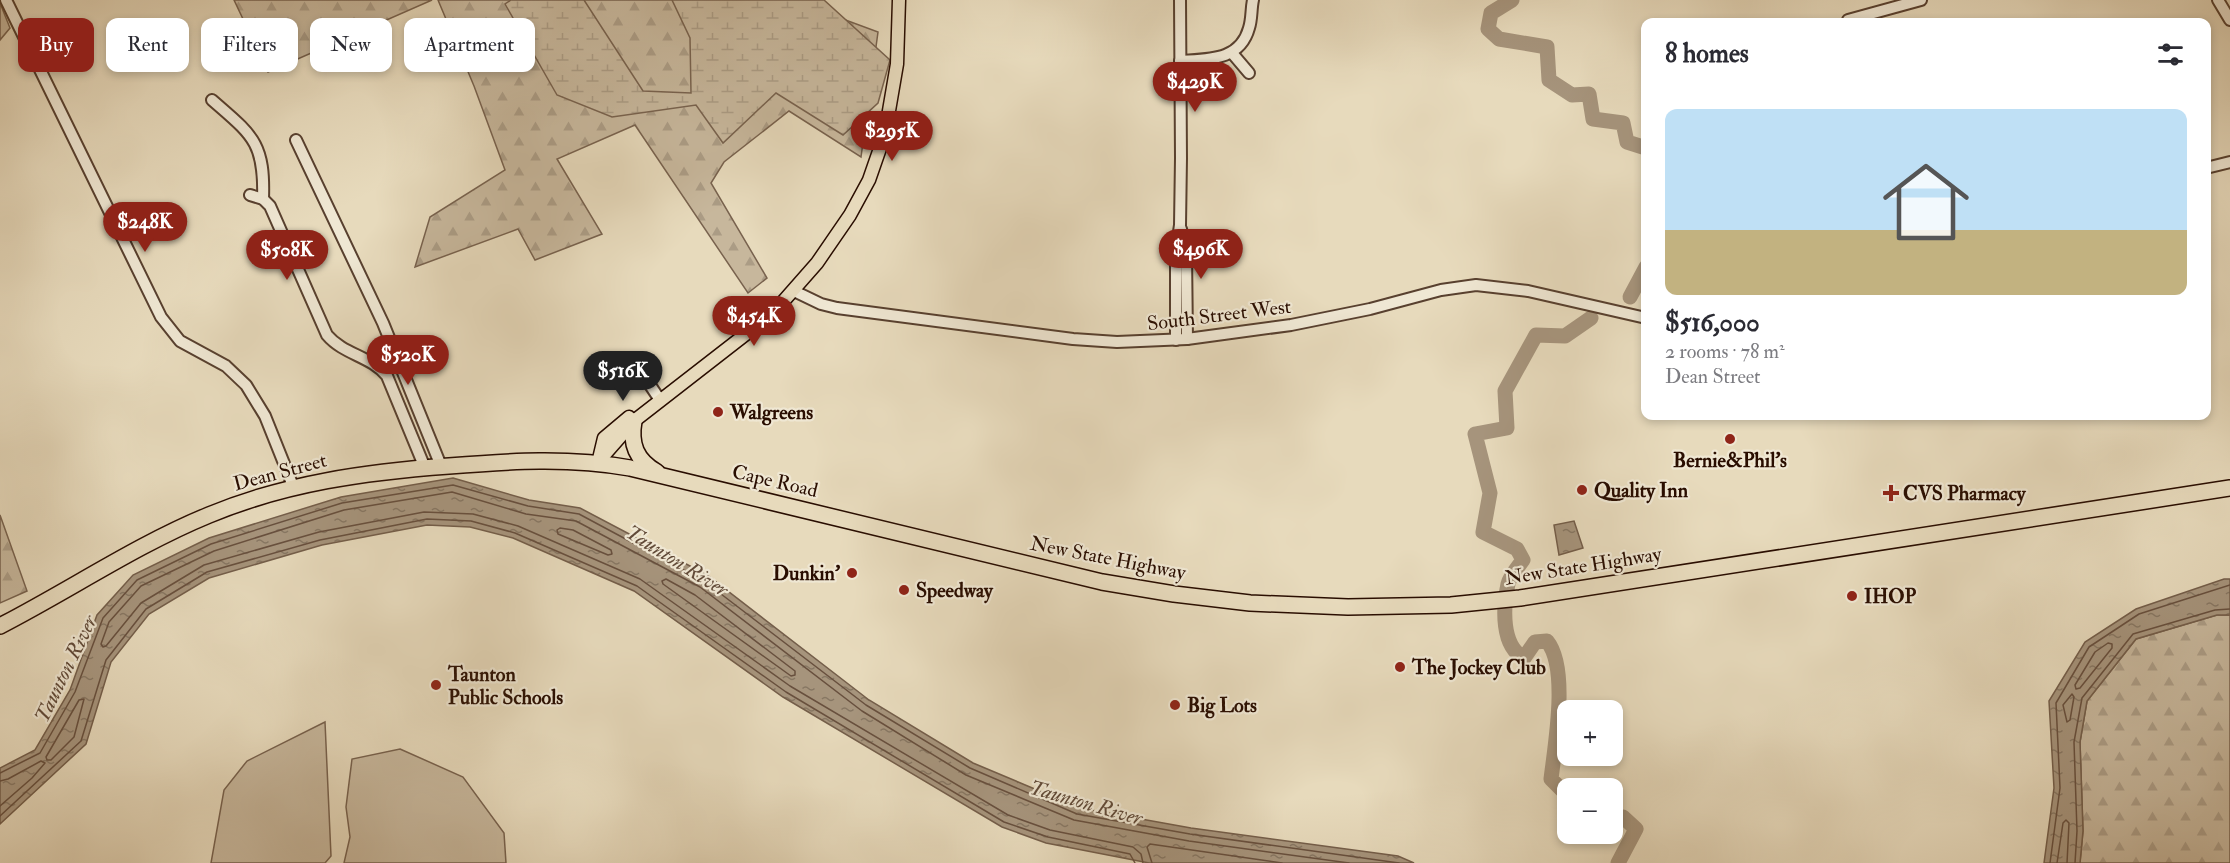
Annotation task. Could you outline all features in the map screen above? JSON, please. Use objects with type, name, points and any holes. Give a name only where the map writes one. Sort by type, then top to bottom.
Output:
[{"type":"highway","points":[[634,421],[632,435],[638,456],[648,466],[668,477]]},
{"type":"highway","name":"Dean Street","points":[[0,626],[195,521],[245,501],[293,486],[340,477],[441,466],[519,460],[598,462]]},
{"type":"highway","name":"Cape Road","points":[[598,462],[942,543]]},
{"type":"highway","name":"New State Highway","points":[[942,543],[1108,583],[1242,602],[1379,607],[1520,598],[2230,488]]},
{"type":"main road","points":[[598,462],[634,421],[773,313],[794,291],[845,223],[875,165],[890,111],[897,64],[899,0]]},
{"type":"main road","points":[[598,462],[604,438],[610,431],[658,397],[691,378]]},
{"type":"street","points":[[6,0],[160,317],[180,340],[226,366],[246,385],[265,416],[293,486]]},
{"type":"street","points":[[1180,0],[1180,225],[1176,252],[1182,340]]},
{"type":"street","points":[[1180,61],[1220,59],[1232,53],[1245,39],[1250,26],[1253,0]]},
{"type":"street","points":[[1855,18],[1921,0]]},
{"type":"street","points":[[2218,0],[2230,20]]},
{"type":"street","points":[[1232,53],[1249,73]]},
{"type":"street","points":[[212,100],[255,141],[262,164],[263,199]]},
{"type":"street","points":[[296,140],[384,322],[441,466]]},
{"type":"street","points":[[2211,167],[2230,162]]},
{"type":"street","points":[[250,195],[263,199],[270,206],[324,330],[343,350],[375,365],[387,376],[425,468]]},
{"type":"street","name":"South Street West","points":[[794,291],[821,304],[837,308],[1072,339],[1117,342],[1182,340],[1320,320],[1441,290],[1476,285],[1528,291],[1641,317]]},
{"type":"street","points":[[640,370],[658,397]]},
{"type":"green space","points":[[234,0],[432,0],[391,18],[310,18],[310,54],[298,59],[298,18],[242,18]]},
{"type":"green space","points":[[438,0],[813,0],[813,8],[878,32],[861,157],[789,111],[724,162],[711,183],[767,278],[748,293],[635,125],[557,159],[602,234],[535,260],[518,229],[415,267],[430,217],[505,170],[468,72],[535,72],[535,18],[446,18]]},
{"type":"green space","points":[[511,0],[584,0],[643,91],[691,93],[690,38],[672,0],[824,0],[890,60],[878,103],[843,135],[776,93],[723,143],[696,105],[612,117],[557,95],[535,56],[535,18],[513,18],[505,4]]},
{"type":"green space","points":[[0,3],[10,28],[0,40]]},
{"type":"green space","points":[[0,515],[27,591],[0,603]]},
{"type":"green space","points":[[2217,615],[2230,615],[2230,863],[2080,863],[2083,831],[2080,742],[2087,701],[2136,639]]},
{"type":"green space","points":[[325,722],[331,856],[325,863],[211,863],[224,790],[247,761]]},
{"type":"green space","points":[[400,749],[463,777],[504,833],[506,863],[344,863],[350,837],[346,807],[352,759]]},
{"type":"water","name":"Taunton River","points":[[453,478],[529,500],[580,508],[707,575],[869,700],[973,763],[1080,808],[1191,828],[1398,856],[1414,863],[1149,863],[1046,843],[1002,827],[783,697],[634,591],[513,538],[470,527],[427,525],[322,545],[209,578],[149,614],[111,662],[86,744],[0,824],[0,768],[35,750],[70,690],[97,615],[133,575],[209,538],[341,497]]},
{"type":"water","points":[[1574,521],[1583,548],[1559,555],[1554,525]]},
{"type":"water","points":[[2224,579],[2230,579],[2230,615],[2217,615],[2136,639],[2087,701],[2080,742],[2083,831],[2080,863],[2044,863],[2054,788],[2049,701],[2085,642],[2136,609]]},
{"type":"waterway","points":[[1512,0],[1491,13],[1488,29],[1499,39],[1547,47],[1549,80],[1572,95],[1589,94],[1593,119],[1623,123],[1627,142],[1641,146]]},
{"type":"waterway","points":[[1630,297],[1641,276]]},
{"type":"waterway","points":[[1557,785],[1551,779],[1559,707],[1554,653],[1547,641],[1535,642],[1524,658],[1511,645],[1506,626],[1505,604],[1508,584],[1523,560],[1517,549],[1483,532],[1490,493],[1475,434],[1507,428],[1505,391],[1536,335],[1565,336],[1591,318]]},
{"type":"waterway","points":[[1618,863],[1636,829],[1623,817]]},
{"type":"place","name":"Walgreens","points":[[718,412]]},
{"type":"place","name":"Bernie&Phil's","points":[[1730,439]]},
{"type":"place","name":"Quality Inn","points":[[1582,490]]},
{"type":"place","name":"CVS Pharmacy","points":[[1891,493]]},
{"type":"place","name":"Dunkin'","points":[[852,573]]},
{"type":"place","name":"Speedway","points":[[904,590]]},
{"type":"place","name":"IHOP","points":[[1852,596]]},
{"type":"place","name":"The Jockey Club","points":[[1400,667]]},
{"type":"place","name":"Taunton Public Schools","points":[[436,685]]},
{"type":"place","name":"Big Lots","points":[[1175,705]]}]
